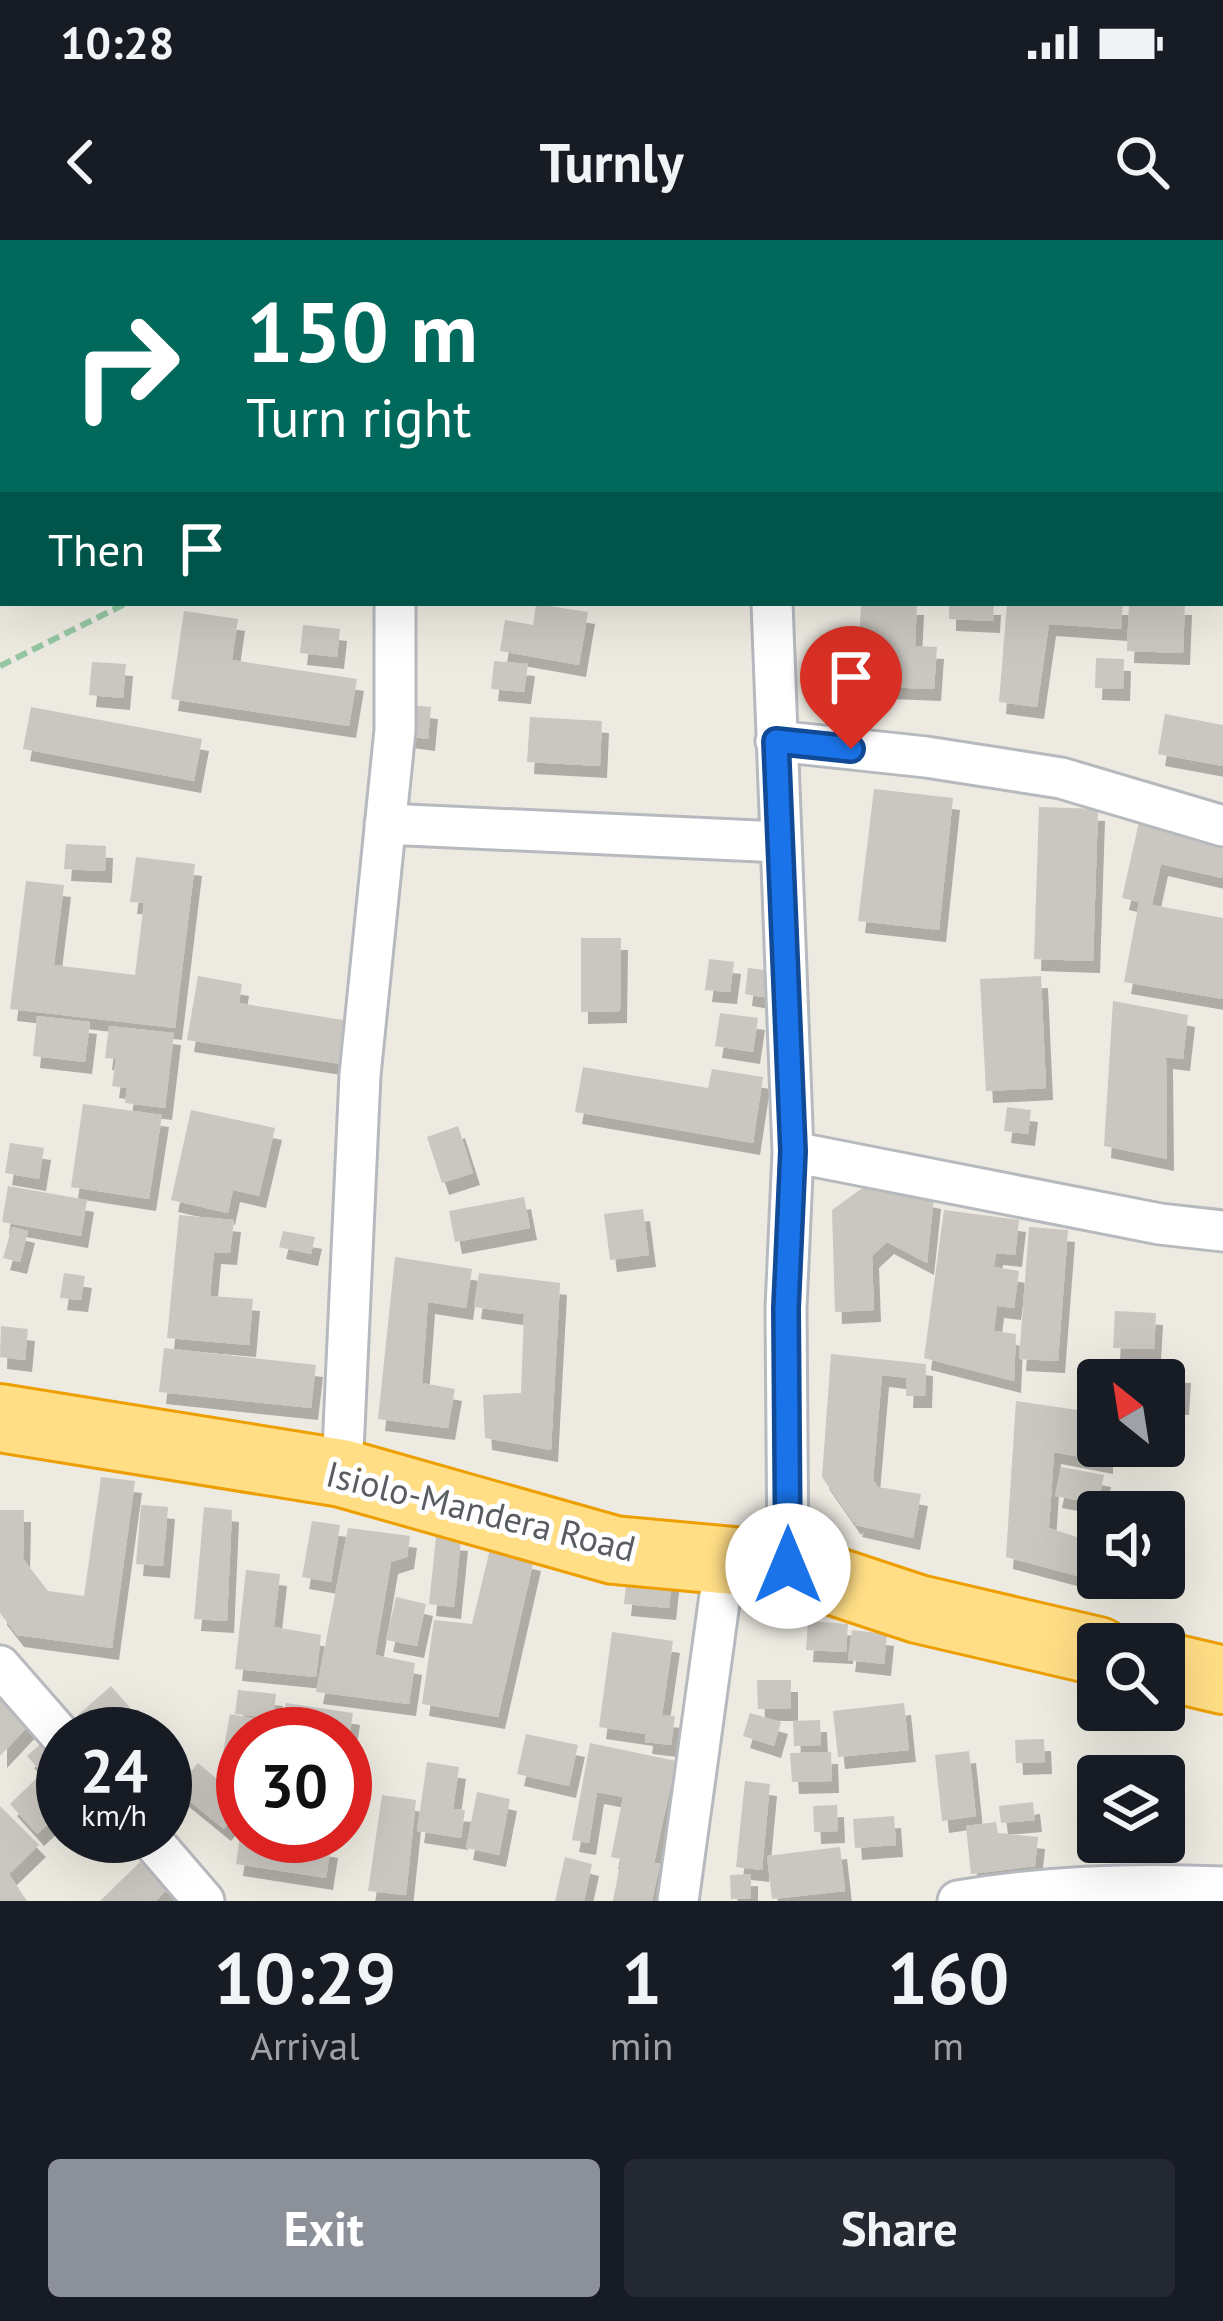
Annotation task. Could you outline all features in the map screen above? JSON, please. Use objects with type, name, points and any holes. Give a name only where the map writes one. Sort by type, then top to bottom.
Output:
[{"type":"highway","name":"Isiolo-Mandera Road","points":[[0,1418],[342,1474],[614,1550],[757,1563],[918,1609],[1077,1646]]},
{"type":"highway","points":[[1185,1671],[1223,1680]]},
{"type":"street","points":[[342,1474],[361,1075],[395,730],[395,606]]},
{"type":"street","points":[[678,1901],[757,1563],[786,1308],[793,1151],[772,606]]},
{"type":"street","points":[[776,741],[1061,778],[1223,826]]},
{"type":"street","points":[[385,824],[781,842]]},
{"type":"street","points":[[793,1151],[1160,1224],[1223,1231]]},
{"type":"street","points":[[0,1666],[36,1707]]},
{"type":"street","points":[[171,1863],[204,1901]]},
{"type":"street","points":[[958,1901],[1033,1888],[1150,1884],[1223,1888]]},
{"type":"path","points":[[0,666],[121,606]]},
{"type":"building","points":[[536,606],[588,612],[579,665],[500,651],[505,620],[533,625]]},
{"type":"building","points":[[861,606],[917,606],[915,646],[937,647],[934,689],[857,686]]},
{"type":"building","points":[[949,606],[994,606],[993,621],[949,619]]},
{"type":"building","points":[[1007,606],[1123,606],[1121,629],[1049,624],[1037,707],[999,702]]},
{"type":"building","points":[[1129,606],[1185,606],[1183,653],[1127,651]]},
{"type":"building","points":[[184,611],[238,619],[232,660],[357,679],[349,726],[171,699]]},
{"type":"building","points":[[303,625],[340,629],[337,657],[300,653]]},
{"type":"building","points":[[1096,658],[1124,659],[1123,689],[1095,688]]},
{"type":"building","points":[[494,661],[528,664],[524,692],[491,689]]},
{"type":"building","points":[[92,662],[126,664],[123,698],[89,695]]},
{"type":"building","points":[[410,705],[431,707],[428,739],[406,736]]},
{"type":"building","points":[[31,707],[202,739],[194,781],[23,749]]},
{"type":"building","points":[[1165,714],[1223,725],[1223,766],[1158,754]]},
{"type":"building","points":[[530,717],[602,721],[600,766],[527,762]]},
{"type":"building","points":[[874,789],[953,798],[939,930],[858,921]]},
{"type":"building","points":[[1039,807],[1098,809],[1093,961],[1034,959]]},
{"type":"building","points":[[1139,822],[1223,841],[1222,878],[1161,864],[1152,905],[1223,918],[1223,999],[1124,982],[1139,902],[1122,898]]},
{"type":"building","points":[[66,844],[106,846],[105,871],[64,869]]},
{"type":"building","points":[[136,857],[195,864],[175,1028],[10,1009],[26,881],[64,885],[54,965],[135,975],[144,903],[130,902]]},
{"type":"building","points":[[581,938],[621,938],[620,1011],[581,1012]]},
{"type":"building","points":[[709,959],[734,962],[730,992],[705,990]]},
{"type":"building","points":[[748,968],[771,971],[768,998],[745,994]]},
{"type":"building","points":[[198,976],[242,984],[239,1003],[355,1022],[347,1065],[187,1040]]},
{"type":"building","points":[[1041,976],[1046,1088],[986,1091],[980,979]]},
{"type":"building","points":[[1113,1001],[1188,1015],[1183,1059],[1166,1057],[1167,1159],[1104,1146]]},
{"type":"building","points":[[720,1013],[758,1018],[753,1052],[715,1046]]},
{"type":"building","points":[[37,1016],[90,1022],[85,1062],[33,1056]]},
{"type":"building","points":[[109,1026],[174,1033],[165,1108],[125,1103],[127,1088],[112,1086],[116,1059],[105,1058]]},
{"type":"building","points":[[583,1067],[708,1088],[712,1069],[763,1077],[753,1143],[575,1112]]},
{"type":"building","points":[[83,1104],[162,1115],[149,1199],[71,1187]]},
{"type":"building","points":[[1007,1107],[1031,1110],[1028,1134],[1004,1131]]},
{"type":"building","points":[[191,1110],[275,1128],[259,1196],[233,1190],[228,1213],[171,1200]]},
{"type":"building","points":[[458,1126],[473,1173],[442,1183],[427,1137]]},
{"type":"building","points":[[10,1143],[44,1148],[39,1179],[5,1173]]},
{"type":"building","points":[[868,1184],[934,1197],[927,1263],[887,1242],[872,1256],[874,1310],[835,1312],[832,1210]]},
{"type":"building","points":[[8,1186],[87,1200],[81,1236],[2,1222]]},
{"type":"building","points":[[524,1197],[530,1228],[455,1242],[449,1211]]},
{"type":"building","points":[[643,1209],[649,1255],[610,1260],[604,1214]]},
{"type":"building","points":[[944,1210],[1019,1220],[1015,1255],[996,1253],[994,1267],[1019,1271],[1014,1308],[997,1306],[994,1331],[1016,1334],[1014,1381],[924,1358]]},
{"type":"building","points":[[179,1215],[234,1220],[230,1253],[214,1252],[210,1296],[253,1299],[249,1345],[167,1338]]},
{"type":"building","points":[[12,1227],[28,1231],[20,1262],[3,1258]]},
{"type":"building","points":[[1029,1227],[1068,1230],[1058,1361],[1019,1359]]},
{"type":"building","points":[[283,1231],[315,1237],[311,1254],[279,1247]]},
{"type":"building","points":[[395,1257],[472,1269],[466,1308],[428,1302],[422,1383],[455,1389],[448,1428],[378,1419]]},
{"type":"building","points":[[64,1273],[85,1276],[81,1300],[60,1298]]},
{"type":"building","points":[[479,1273],[560,1283],[551,1450],[485,1438],[483,1395],[521,1393],[524,1314],[474,1307]]},
{"type":"building","points":[[1115,1311],[1156,1313],[1154,1349],[1113,1348]]},
{"type":"building","points":[[1,1326],[28,1329],[25,1360],[0,1357]]},
{"type":"building","points":[[164,1348],[316,1365],[311,1408],[159,1392]]},
{"type":"building","points":[[831,1354],[926,1364],[925,1396],[906,1396],[907,1378],[882,1375],[873,1480],[878,1487],[921,1494],[913,1538],[855,1525],[857,1520],[854,1523],[822,1477]]},
{"type":"building","points":[[1016,1401],[1077,1410],[1077,1456],[1054,1452],[1049,1528],[1077,1537],[1077,1576],[1006,1557]]},
{"type":"building","points":[[1061,1467],[1104,1475],[1101,1491],[1077,1491],[1077,1500],[1055,1496]]},
{"type":"building","points":[[101,1477],[135,1481],[112,1648],[17,1635],[0,1613],[0,1510],[24,1510],[23,1559],[48,1591],[84,1596]]},
{"type":"building","points":[[141,1505],[168,1507],[163,1566],[136,1564]]},
{"type":"building","points":[[204,1507],[232,1510],[227,1621],[194,1619]]},
{"type":"building","points":[[312,1521],[340,1525],[331,1582],[302,1577]]},
{"type":"building","points":[[348,1528],[410,1536],[407,1557],[391,1562],[375,1655],[415,1663],[409,1704],[316,1692]]},
{"type":"building","points":[[436,1537],[461,1539],[454,1607],[429,1604]]},
{"type":"building","points":[[490,1549],[534,1559],[498,1717],[422,1704],[434,1620],[472,1624]]},
{"type":"building","points":[[628,1566],[673,1571],[669,1608],[624,1604]]},
{"type":"building","points":[[246,1570],[280,1574],[274,1627],[321,1635],[316,1677],[235,1669]]},
{"type":"building","points":[[396,1597],[426,1604],[417,1646],[386,1640]]},
{"type":"building","points":[[808,1621],[848,1624],[846,1652],[806,1650]]},
{"type":"building","points":[[852,1630],[887,1634],[884,1664],[848,1660]]},
{"type":"building","points":[[612,1632],[673,1641],[662,1715],[675,1716],[671,1745],[645,1742],[646,1734],[599,1727]]},
{"type":"building","points":[[757,1680],[791,1680],[791,1709],[758,1709]]},
{"type":"building","points":[[111,1686],[129,1707],[87,1707]]},
{"type":"building","points":[[238,1690],[276,1694],[274,1707],[236,1707]]},
{"type":"building","points":[[0,1693],[32,1722],[0,1756]]},
{"type":"building","points":[[904,1703],[909,1750],[838,1757],[833,1711]]},
{"type":"building","points":[[750,1713],[781,1722],[774,1746],[743,1736]]},
{"type":"building","points":[[820,1720],[821,1745],[794,1746],[793,1721]]},
{"type":"building","points":[[526,1734],[578,1745],[569,1786],[517,1774]]},
{"type":"building","points":[[1044,1739],[1045,1762],[1016,1763],[1015,1740]]},
{"type":"building","points":[[590,1743],[676,1761],[654,1863],[660,1864],[652,1901],[613,1901],[621,1859],[611,1857],[623,1797],[597,1792],[589,1843],[572,1840]]},
{"type":"building","points":[[969,1751],[976,1816],[942,1821],[935,1755]]},
{"type":"building","points":[[831,1752],[832,1781],[792,1782],[790,1753]]},
{"type":"building","points":[[427,1762],[459,1767],[453,1809],[465,1810],[461,1838],[417,1831]]},
{"type":"building","points":[[198,1763],[216,1778],[216,1822],[192,1803],[192,1770]]},
{"type":"building","points":[[36,1779],[36,1833],[10,1804]]},
{"type":"building","points":[[745,1781],[770,1784],[762,1870],[736,1867]]},
{"type":"building","points":[[477,1792],[510,1799],[499,1855],[466,1848]]},
{"type":"building","points":[[382,1795],[416,1800],[406,1895],[368,1891]]},
{"type":"building","points":[[1033,1802],[1035,1820],[1001,1823],[999,1806]]},
{"type":"building","points":[[837,1805],[838,1831],[814,1832],[813,1806]]},
{"type":"building","points":[[0,1806],[36,1842],[36,1848],[9,1874],[27,1901],[0,1901]]},
{"type":"building","points":[[894,1816],[896,1845],[855,1848],[853,1819]]},
{"type":"building","points":[[996,1822],[998,1833],[1038,1837],[1035,1866],[971,1874],[966,1826]]},
{"type":"building","points":[[840,1847],[845,1891],[772,1899],[767,1856]]},
{"type":"building","points":[[565,1857],[592,1864],[584,1901],[555,1901]]},
{"type":"building","points":[[139,1863],[168,1888],[156,1901],[100,1901]]},
{"type":"building","points":[[236,1863],[328,1863],[326,1878]]},
{"type":"building","points":[[751,1874],[751,1898],[731,1899],[730,1875]]},
{"type":"route","points":[[788,1566],[786,1308],[793,1151],[776,741],[851,749]]}]
